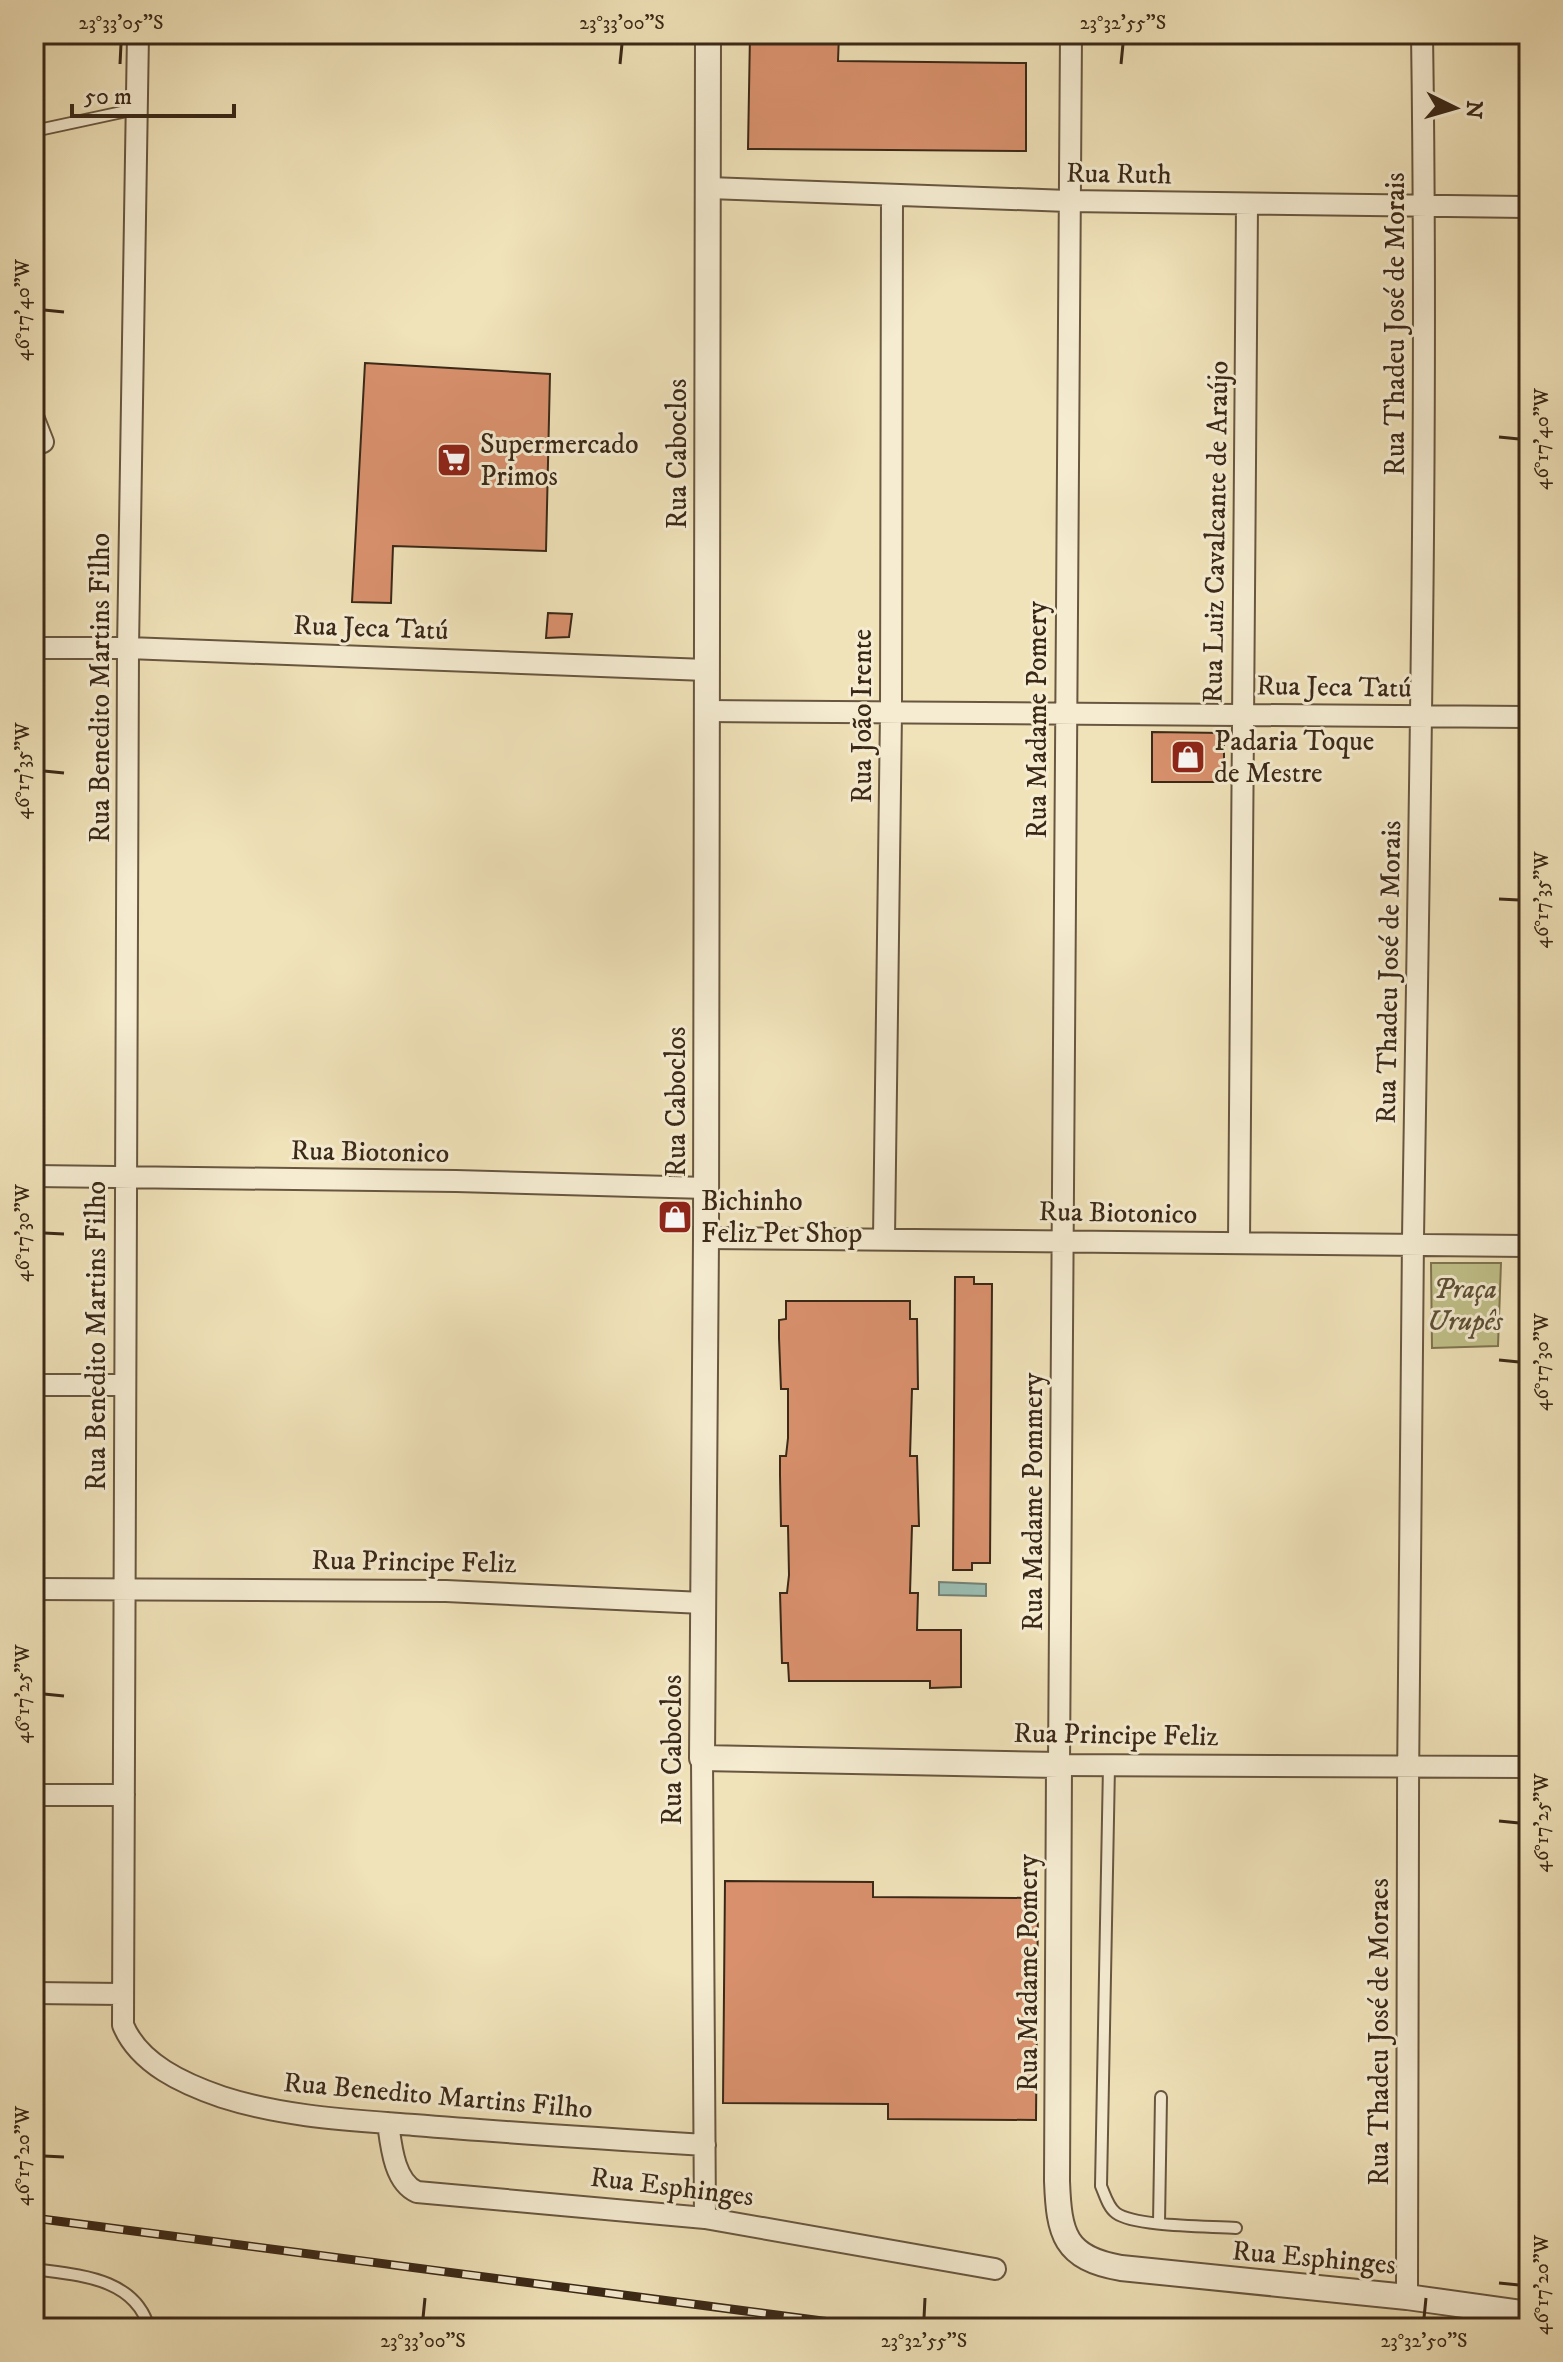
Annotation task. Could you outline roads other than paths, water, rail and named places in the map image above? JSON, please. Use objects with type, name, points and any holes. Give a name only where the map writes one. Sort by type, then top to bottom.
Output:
[{"type":"street","name":"Rua Benedito Martins Filho","points":[[138,34],[128,648],[124,1178],[123,2025],[139,2053],[166,2072],[221,2097],[268,2109],[388,2123],[705,2145]]},
{"type":"street","name":"Rua Caboclos","points":[[705,2218],[702,1758],[708,34]]},
{"type":"street","points":[[1068,201],[1071,34]]},
{"type":"street","name":"Rua Thadeu José de Morais","points":[[1408,1767],[1421,716],[1422,34]]},
{"type":"street","name":"Rua Ruth","points":[[709,188],[1068,201],[1529,207]]},
{"type":"street","name":"Rua João Irente","points":[[884,1238],[891,712],[892,195]]},
{"type":"street","name":"Rua Madame Pomery","points":[[1063,1240],[1068,714],[1068,201]]},
{"type":"street","name":"Rua Luiz Cavalcante de Araújo","points":[[1239,1243],[1247,204]]},
{"type":"street","points":[[34,419],[43,442]]},
{"type":"street","name":"Rua Jeca Tatú","points":[[34,648],[128,648],[706,670]]},
{"type":"street","name":"Rua Jeca Tatú","points":[[706,711],[1529,717]]},
{"type":"street","name":"Rua Biotonico","points":[[34,1176],[456,1181],[706,1188]]},
{"type":"street","name":"Rua Biotonico","points":[[706,1238],[1529,1246]]},
{"type":"street","name":"Rua Madame Pommery","points":[[1059,1765],[1063,1240]]},
{"type":"street","points":[[34,1385],[124,1385]]},
{"type":"street","name":"Rua Principe Feliz","points":[[34,1589],[446,1591],[703,1603]]},
{"type":"street","name":"Rua Principe Feliz","points":[[702,1758],[1109,1766],[1529,1767]]},
{"type":"street","name":"Rua Madame Pomery","points":[[1057,2181],[1059,1765]]},
{"type":"street","name":"Rua Thadeu José de Moraes","points":[[1407,2297],[1408,1767]]},
{"type":"street","points":[[34,1795],[124,1795]]},
{"type":"street","points":[[34,1993],[121,1994]]},
{"type":"street","name":"Rua Esphinges","points":[[388,2123],[400,2173],[405,2184],[417,2192],[705,2218],[995,2269]]},
{"type":"street","name":"Rua Esphinges","points":[[1057,2181],[1058,2217],[1066,2238],[1077,2252],[1097,2264],[1407,2297],[1529,2314]]},
{"type":"lane","points":[[34,131],[136,109]]},
{"type":"lane","points":[[1109,1766],[1101,2186],[1114,2213],[1159,2223],[1236,2228]]},
{"type":"lane","points":[[1159,2223],[1161,2097]]},
{"type":"lane","points":[[34,2269],[103,2280],[132,2300],[149,2328]]},
{"type":"water","points":[[939,1582],[986,1584],[986,1596],[939,1595]]},
{"type":"railway","points":[[34,2218],[876,2328]]},
{"type":"place","name":"Supermercado Primos","points":[[454,460]]},
{"type":"place","name":"Padaria Toque de Mestre","points":[[1188,757]]},
{"type":"place","name":"Bichinho Feliz Pet Shop","points":[[675,1217]]},
{"type":"park label","name":"Praça Urupês","points":[[1465,1305]]}]
